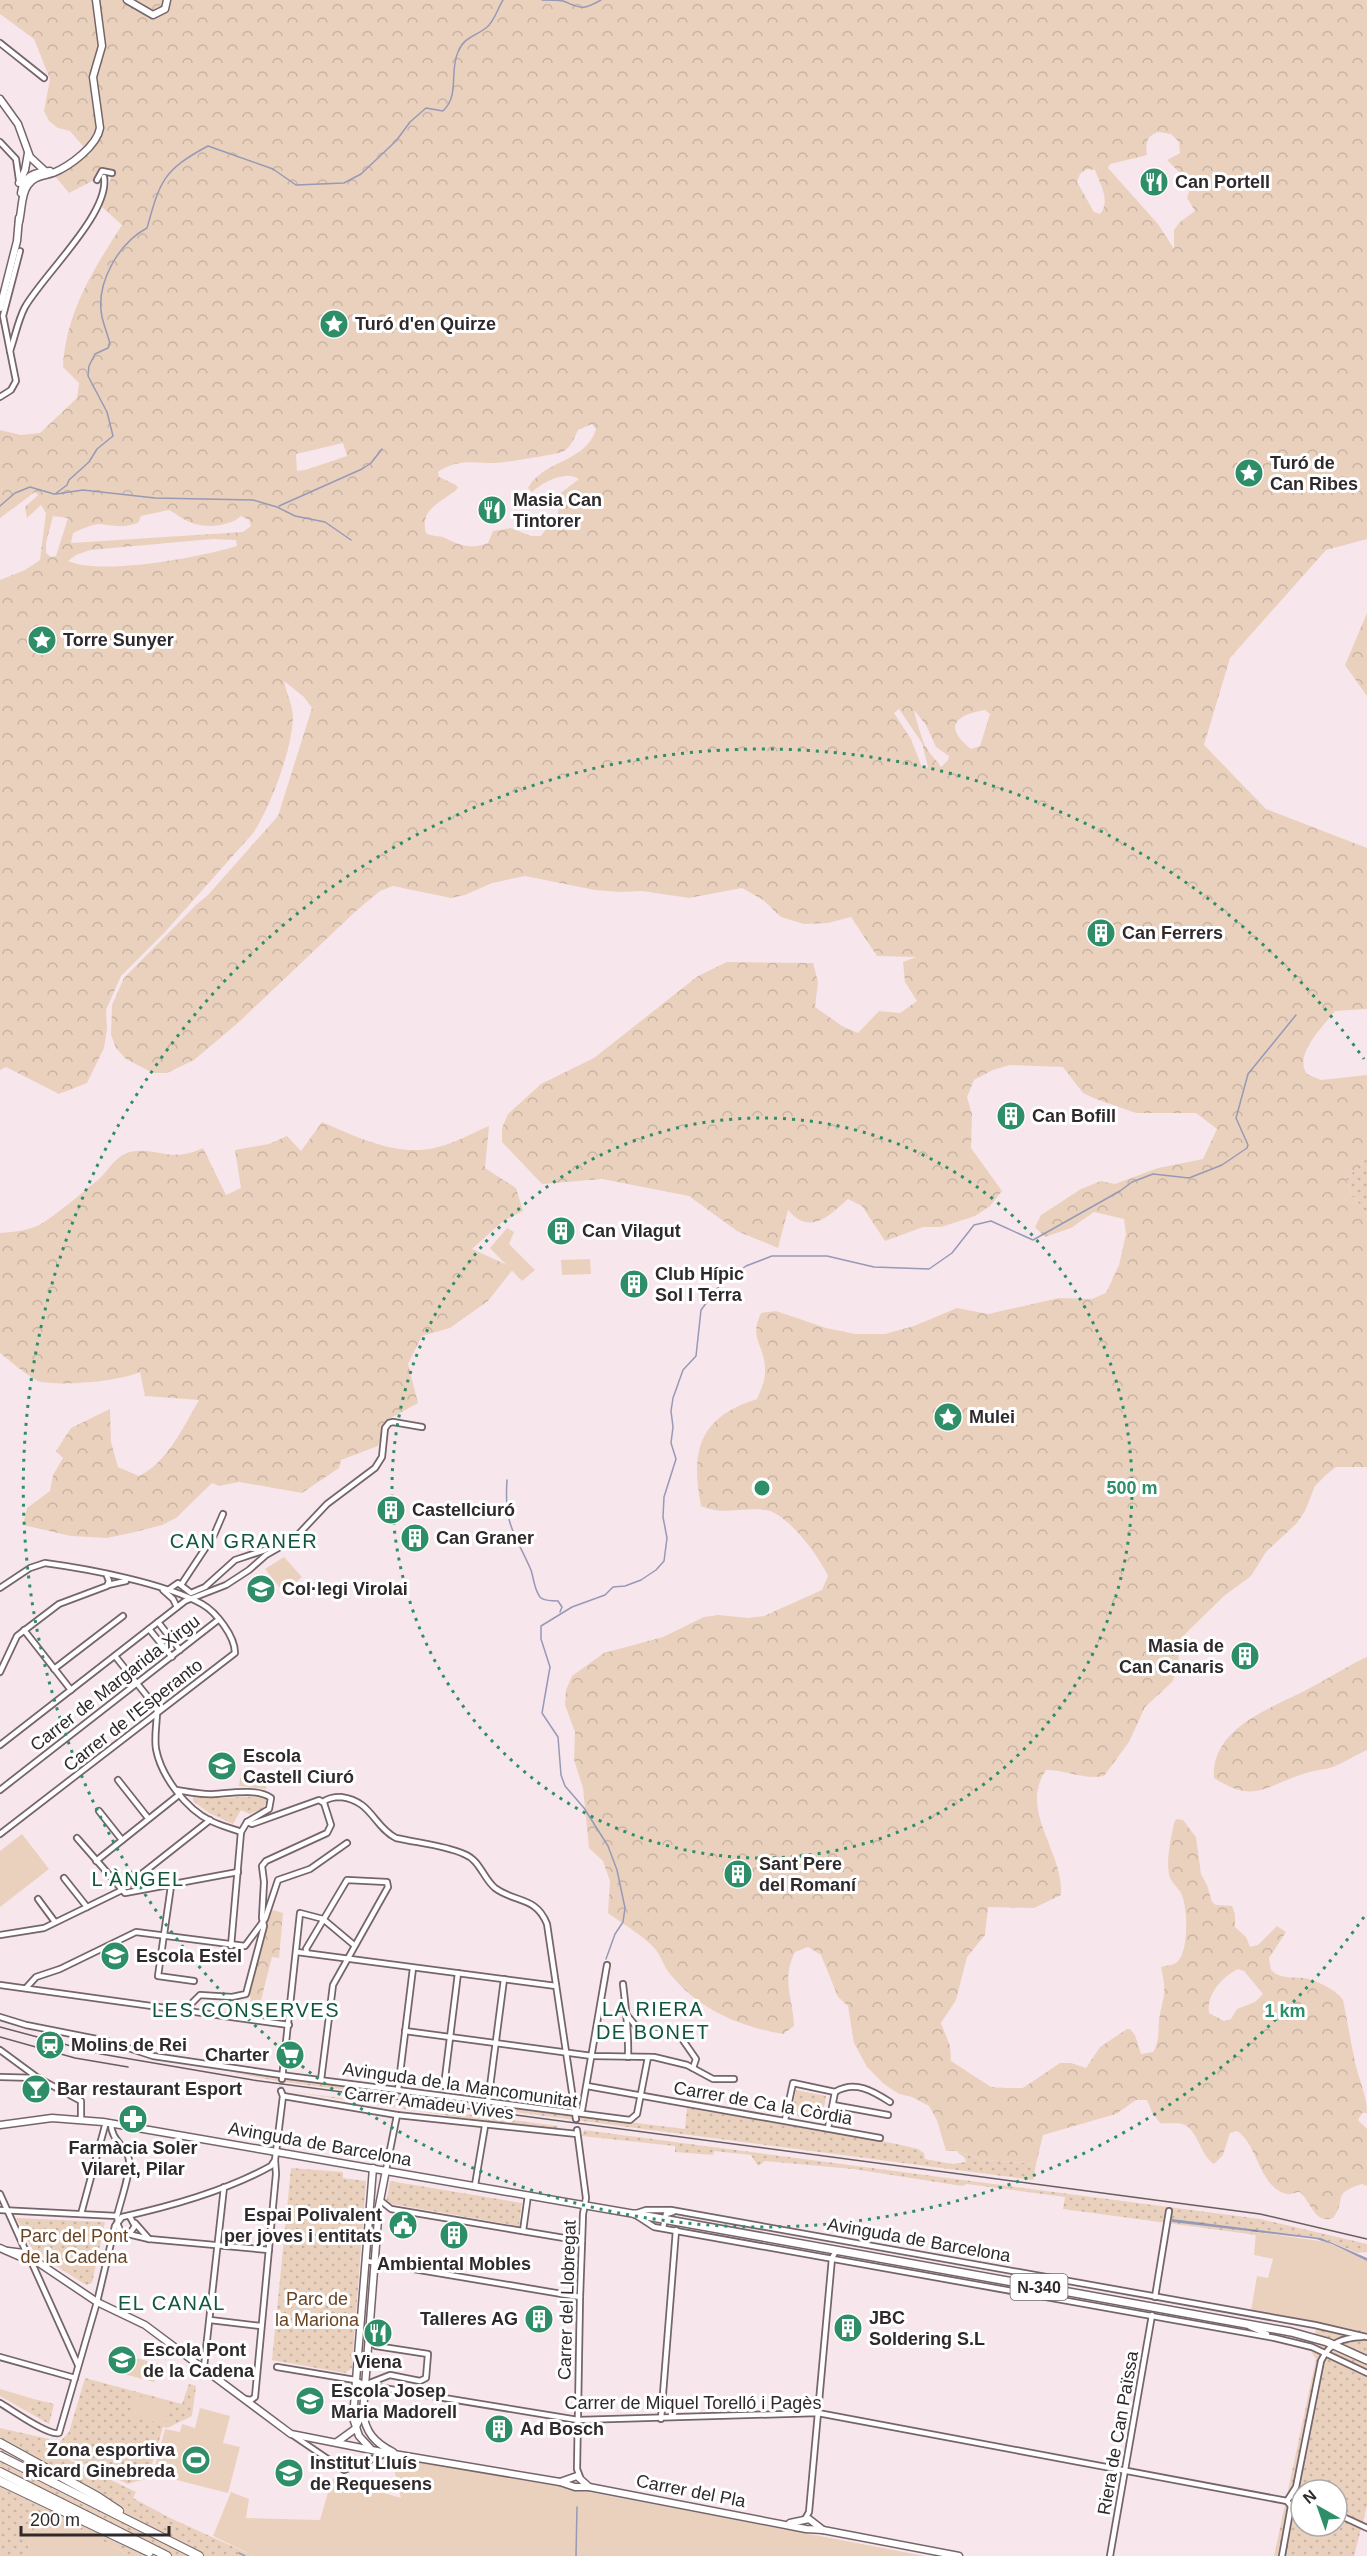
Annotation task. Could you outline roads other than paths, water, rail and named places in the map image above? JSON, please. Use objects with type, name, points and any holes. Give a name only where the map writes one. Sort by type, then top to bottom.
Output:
[{"type":"highway","points":[[0,2442],[98,2497],[137,2525]]},
{"type":"highway","points":[[0,2456],[199,2556]]},
{"type":"highway","points":[[0,2472],[167,2556]]},
{"type":"highway","points":[[0,2481],[89,2526],[159,2556]]},
{"type":"main road","points":[[27,186],[46,173],[62,168],[91,145],[99,132],[93,77],[102,46],[96,0]]},
{"type":"main road","points":[[127,0],[153,15],[165,9],[167,0]]},
{"type":"main road","points":[[0,99],[19,126],[28,153],[46,173]]},
{"type":"main road","points":[[19,222],[19,184],[28,153]]},
{"type":"main road","points":[[0,308],[27,186],[33,174],[32,159]]},
{"type":"main road","points":[[26,166],[33,174]]},
{"type":"main road","points":[[20,203],[23,185],[33,174],[46,173]]},
{"type":"main road","name":"Avinguda de Barcelona","points":[[0,2125],[38,2119],[81,2119],[386,2170],[635,2214],[664,2224],[836,2251],[1310,2336],[1367,2360]]},
{"type":"main road","points":[[371,2449],[355,2429],[353,2418],[373,2168]]},
{"type":"main road","points":[[386,2170],[380,2200],[374,2262],[363,2412],[367,2429],[374,2439],[394,2453]]},
{"type":"main road","points":[[5,2251],[27,2255],[97,2302],[145,2325],[291,2434]]},
{"type":"main road","points":[[5,2251],[27,2255]]},
{"type":"main road","points":[[337,2443],[355,2429],[363,2412]]},
{"type":"main road","name":"Carrer del Pla","points":[[291,2434],[560,2482],[579,2483],[787,2524],[808,2524],[823,2530],[959,2556]]},
{"type":"main road","points":[[573,2478],[571,2482],[579,2483]]},
{"type":"main road","name":"Carrer del Pla","points":[[560,2482],[573,2478]]},
{"type":"street","points":[[0,43],[44,78]]},
{"type":"street","points":[[0,142],[3,150],[16,159],[19,184]]},
{"type":"street","points":[[97,180],[102,171],[112,173]]},
{"type":"street","points":[[10,351],[26,304],[95,212],[104,190],[104,177]]},
{"type":"street","points":[[0,395],[7,393],[15,385],[16,378],[3,327],[3,314],[20,251]]},
{"type":"street","points":[[0,1745],[177,1607],[234,1580],[266,1555],[294,1539],[332,1500],[375,1468],[382,1457],[385,1428],[389,1423],[422,1427]]},
{"type":"street","points":[[181,1585],[214,1535],[223,1514]]},
{"type":"street","points":[[168,1590],[175,1583],[191,1593],[205,1587],[235,1560],[265,1550],[279,1542],[284,1545]]},
{"type":"street","name":"Carrer de l'Esperanto","points":[[0,1588],[30,1568],[45,1563],[168,1590],[203,1605],[218,1620],[234,1644],[235,1653],[0,1834]]},
{"type":"street","points":[[106,1575],[110,1581],[107,1586]]},
{"type":"street","points":[[0,1672],[13,1641],[59,1604],[119,1581],[137,1582]]},
{"type":"street","points":[[160,1588],[169,1594],[177,1607]]},
{"type":"street","points":[[203,1605],[201,1599],[204,1594]]},
{"type":"street","points":[[54,1669],[123,1616]]},
{"type":"street","name":"Carrer de Margarida Xirgu","points":[[0,1790],[218,1620]]},
{"type":"street","points":[[158,1622],[180,1650]]},
{"type":"street","points":[[149,1629],[172,1657]]},
{"type":"street","points":[[24,1630],[71,1690]]},
{"type":"street","points":[[115,1656],[157,1712],[156,1748],[160,1761],[178,1792],[210,1820],[242,1832]]},
{"type":"street","points":[[146,1721],[157,1730]]},
{"type":"street","points":[[118,1780],[148,1818]]},
{"type":"street","points":[[96,1861],[178,1792],[216,1794],[229,1791],[269,1796],[272,1801],[269,1809],[247,1822],[242,1832],[231,1946]]},
{"type":"street","points":[[247,1822],[252,1824],[317,1800],[323,1802],[333,1797],[357,1802],[368,1809],[389,1835],[467,1855],[478,1864],[497,1889],[538,1908],[547,1924],[575,2116]]},
{"type":"street","points":[[190,2010],[191,2004],[200,1995],[231,1997],[246,1994],[264,1926],[262,1866],[266,1861],[327,1833],[331,1825],[323,1802]]},
{"type":"street","points":[[99,1811],[122,1840]]},
{"type":"street","points":[[0,1935],[44,1928],[120,1891],[210,1820]]},
{"type":"street","points":[[77,1838],[120,1891],[125,1893],[238,1872]]},
{"type":"street","points":[[26,1988],[36,1977],[60,1969],[136,1932],[243,1947],[248,1944],[263,1921],[275,1884],[280,1877],[310,1869],[347,1844]]},
{"type":"street","points":[[64,1878],[87,1907]]},
{"type":"street","points":[[307,1953],[306,1949],[347,1880],[387,1882],[388,1887],[346,1958],[333,1985],[321,2079]]},
{"type":"street","points":[[171,1886],[158,1976],[194,1981]]},
{"type":"street","points":[[38,1899],[55,1922]]},
{"type":"street","points":[[283,2077],[300,1914],[323,1919],[354,1945]]},
{"type":"street","points":[[297,1952],[556,1986]]},
{"type":"street","points":[[575,2116],[582,2110],[607,1965]]},
{"type":"street","points":[[398,2090],[413,1968]]},
{"type":"street","points":[[444,2086],[458,1973]]},
{"type":"street","points":[[488,2102],[504,1980]]},
{"type":"street","points":[[623,1984],[630,2030],[628,2057]]},
{"type":"street","points":[[0,1985],[289,2025]]},
{"type":"street","points":[[626,2014],[640,2031],[680,2036],[696,2058],[693,2068]]},
{"type":"street","name":"Avinguda de la Mancomunitat","points":[[0,2017],[88,2037],[147,2055],[283,2077],[321,2079],[575,2116],[634,2119],[640,2096]]},
{"type":"street","points":[[405,2031],[592,2056],[673,2060],[712,2079],[735,2079]]},
{"type":"street","points":[[0,2050],[38,2078],[81,2101],[81,2119]]},
{"type":"street","points":[[640,2096],[648,2057]]},
{"type":"street","points":[[0,2077],[38,2078]]},
{"type":"street","points":[[785,2120],[793,2083],[836,2092],[846,2086],[854,2086],[871,2090],[890,2102]]},
{"type":"street","name":"Carrer de Ca la Còrdia","points":[[587,2086],[880,2138]]},
{"type":"street","points":[[828,2128],[836,2092]]},
{"type":"street","name":"Carrer Amadeu Vives","points":[[276,2152],[282,2093],[397,2115],[485,2126],[577,2132]]},
{"type":"street","points":[[833,2105],[888,2115]]},
{"type":"street","points":[[386,2170],[397,2115]]},
{"type":"street","points":[[81,2214],[108,2123]]},
{"type":"street","points":[[0,2403],[57,2434],[97,2302],[95,2296],[117,2220],[130,2161],[126,2152],[112,2136],[108,2123]]},
{"type":"street","points":[[475,2186],[485,2126]]},
{"type":"street","name":"Carrer del Llobregat","points":[[577,2132],[586,2193],[580,2297],[577,2469],[579,2483]]},
{"type":"street","points":[[243,2398],[249,2400],[255,2397],[276,2174],[276,2152]]},
{"type":"street","points":[[0,2210],[81,2214],[117,2220],[150,2212],[224,2187],[269,2167],[275,2160]]},
{"type":"street","points":[[204,2367],[224,2187]]},
{"type":"street","points":[[0,2194],[78,2366]]},
{"type":"street","points":[[523,2231],[528,2195]]},
{"type":"street","points":[[380,2200],[390,2210],[582,2241]]},
{"type":"street","name":"Avinguda de Barcelona","points":[[635,2214],[646,2210],[679,2212],[1366,2336]]},
{"type":"street","points":[[1155,2297],[1169,2211]]},
{"type":"street","points":[[664,2224],[667,2213],[679,2212]]},
{"type":"street","points":[[130,2217],[149,2239]]},
{"type":"street","points":[[117,2220],[118,2229],[126,2234]]},
{"type":"street","points":[[126,2234],[133,2231],[135,2223]]},
{"type":"street","name":"Avinguda de Barcelona","points":[[664,2224],[676,2230],[1275,2338],[1312,2347],[1367,2373]]},
{"type":"street","points":[[661,2419],[676,2230]]},
{"type":"street","points":[[112,2238],[118,2233],[149,2239],[269,2250]]},
{"type":"street","points":[[808,2524],[832,2258],[836,2251]]},
{"type":"street","points":[[366,2261],[580,2297]]},
{"type":"street","points":[[84,2293],[92,2293],[100,2285]]},
{"type":"street","name":"Riera de Can Païssa","points":[[1110,2556],[1152,2316]]},
{"type":"street","points":[[210,2320],[261,2326]]},
{"type":"street","name":"Avinguda de Barcelona","points":[[1241,2323],[1275,2338]]},
{"type":"street","name":"Avinguda de Barcelona","points":[[1333,2344],[1346,2337],[1366,2336]]},
{"type":"street","points":[[1298,2478],[1321,2361],[1325,2352],[1333,2344]]},
{"type":"street","points":[[365,2385],[390,2375],[420,2380],[426,2378],[428,2354],[376,2346]]},
{"type":"street","points":[[0,2357],[75,2378]]},
{"type":"street","name":"Carrer de Miquel Torelló i Pagès","points":[[277,2367],[356,2380],[365,2385],[578,2421],[818,2413],[1289,2498]]},
{"type":"street","points":[[291,2434],[345,2470],[394,2453]]},
{"type":"street","name":"Carrer del Llobregat","points":[[573,2478],[577,2469]]},
{"type":"street","points":[[1281,2556],[1289,2516]]},
{"type":"street","points":[[1349,2519],[1365,2526]]},
{"type":"water","points":[[1172,2219],[1321,2238],[1367,2258],[1367,2261],[1316,2239],[1172,2222]]},
{"type":"waterway","points":[[55,494],[67,485],[69,480],[89,462],[97,449],[113,436],[107,412],[88,376],[89,366],[95,354],[108,348],[110,344],[102,317],[102,291],[111,265],[127,243],[147,228],[160,188],[172,170],[208,146],[273,169],[296,185],[344,183],[361,174],[426,108],[443,111],[453,91],[455,60],[460,47],[466,40],[489,25],[503,0]]},
{"type":"waterway","points":[[542,0],[563,1],[581,7],[601,0]]},
{"type":"waterway","points":[[279,506],[362,469],[371,463],[382,449]]},
{"type":"waterway","points":[[0,506],[15,493],[30,487],[54,494]]},
{"type":"waterway","points":[[56,494],[83,490],[155,498],[253,500],[277,507],[295,516],[325,522],[351,540]]},
{"type":"waterway","points":[[606,1959],[615,1934],[623,1922],[625,1908],[617,1870],[608,1846],[584,1808],[565,1786],[561,1775],[558,1737],[542,1713],[550,1667],[541,1639],[541,1626],[572,1607],[605,1595],[613,1587],[625,1586],[641,1580],[656,1570],[664,1561],[667,1538],[663,1517],[664,1497],[676,1459],[671,1443],[673,1427],[671,1411],[683,1370],[696,1356],[701,1310],[720,1285],[746,1266],[772,1256],[827,1256],[874,1267],[929,1269],[952,1253],[974,1225],[991,1221],[1033,1240],[1132,1182],[1153,1174],[1189,1178],[1222,1165],[1248,1145],[1236,1118],[1248,1074],[1296,1015]]},
{"type":"waterway","points":[[507,1480],[509,1518],[515,1537],[531,1570],[536,1591],[544,1600],[558,1601],[562,1607],[560,1612]]},
{"type":"waterway","points":[[576,2556],[577,2507]]},
{"type":"waterway","points":[[239,2553],[245,2556]]},
{"type":"tunnel","points":[[281,2091],[282,2079]]},
{"type":"railway","points":[[0,2027],[101,2054],[253,2080],[1260,2214],[1367,2239]]},
{"type":"railway","points":[[0,2037],[75,2058],[128,2067]]},
{"type":"place","name":"Can Portell","points":[[1154,182]]},
{"type":"place","name":"Turó d'en Quirze","points":[[334,324]]},
{"type":"place","name":"Turó de Can Ribes","points":[[1249,473]]},
{"type":"place","name":"Masia Can Tintorer","points":[[492,510]]},
{"type":"place","name":"Torre Sunyer","points":[[42,640]]},
{"type":"place","name":"Can Ferrers","points":[[1101,933]]},
{"type":"place","name":"Can Bofill","points":[[1011,1116]]},
{"type":"place","name":"Can Vilagut","points":[[561,1231]]},
{"type":"place","name":"Club Hípic Sol I Terra","points":[[634,1284]]},
{"type":"place","name":"Mulei","points":[[948,1417]]},
{"type":"place","name":"Castellciuró","points":[[391,1510]]},
{"type":"place","name":"Can Graner","points":[[415,1538]]},
{"type":"place","name":"Col·legi Virolai","points":[[261,1589]]},
{"type":"place","name":"Masia de Can Canaris","points":[[1245,1656]]},
{"type":"place","name":"Escola Castell Ciuró","points":[[222,1766]]},
{"type":"place","name":"Sant Pere del Romaní","points":[[738,1874]]},
{"type":"place","name":"Escola Estel","points":[[115,1956]]},
{"type":"place","name":"Molins de Rei","points":[[50,2045]]},
{"type":"place","name":"Charter","points":[[290,2055]]},
{"type":"place","name":"Bar restaurant Esport","points":[[36,2089]]},
{"type":"place","name":"Farmàcia Soler Vilaret, Pilar","points":[[133,2119]]},
{"type":"place","name":"Espai Polivalent per joves i entitats","points":[[403,2225]]},
{"type":"place","name":"Ambiental Mobles","points":[[454,2235]]},
{"type":"place","name":"Talleres AG","points":[[539,2319]]},
{"type":"place","name":"JBC Soldering S.L","points":[[848,2328]]},
{"type":"place","name":"Viena","points":[[378,2333]]},
{"type":"place","name":"Escola Pont de la Cadena","points":[[122,2360]]},
{"type":"place","name":"Escola Josep Maria Madorell","points":[[310,2401]]},
{"type":"place","name":"Ad Bosch","points":[[499,2429]]},
{"type":"place","name":"Zona esportiva Ricard Ginebreda","points":[[196,2460]]},
{"type":"place","name":"Institut Lluís de Requesens","points":[[289,2473]]},
{"type":"district","name":"CAN GRANER","points":[[244,1541]]},
{"type":"district","name":"L'ÀNGEL","points":[[138,1879]]},
{"type":"district","name":"LES CONSERVES","points":[[246,2010]]},
{"type":"district","name":"LA RIERA DE BONET","points":[[653,2020]]},
{"type":"district","name":"EL CANAL","points":[[172,2303]]},
{"type":"park label","name":"Parc del Pont de la Cadena","points":[[74,2246]]},
{"type":"park label","name":"Parc de la Mariona","points":[[317,2309]]}]
